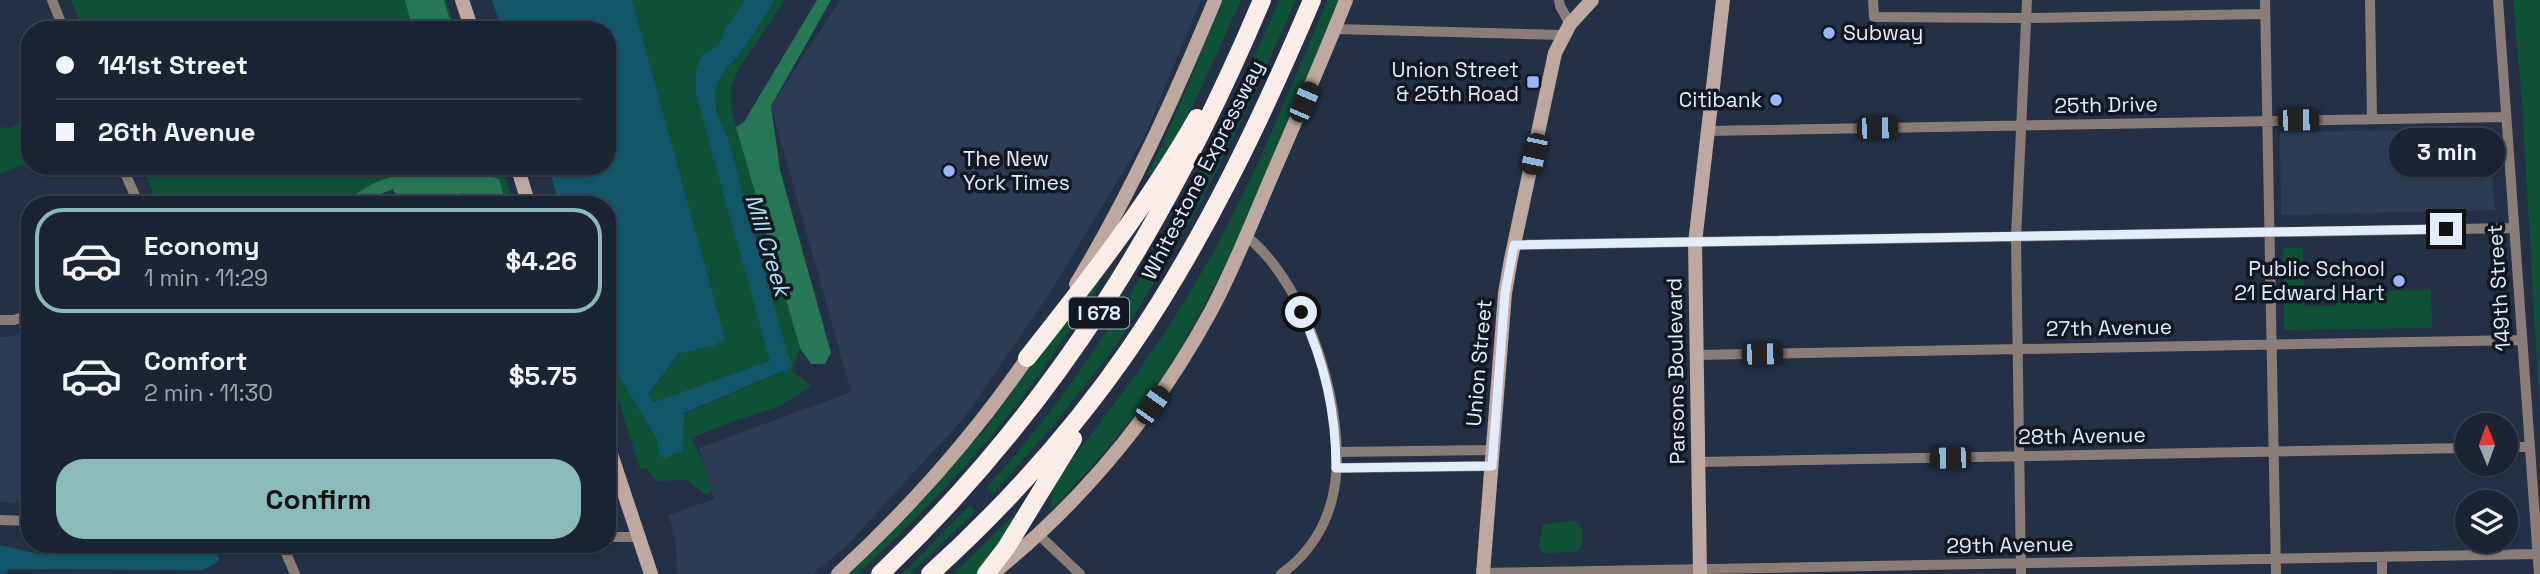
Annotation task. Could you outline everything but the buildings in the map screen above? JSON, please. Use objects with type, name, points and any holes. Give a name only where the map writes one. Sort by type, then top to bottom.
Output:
[{"type":"highway","name":"Whitestone Expressway","points":[[930,574],[980,527],[1037,467],[1090,403],[1129,349],[1175,279],[1203,228],[1266,102],[1312,0]]},
{"type":"highway","points":[[1027,358],[1090,278],[1163,175],[1260,6]]},
{"type":"highway","name":"Whitestone Expressway","points":[[880,574],[944,511],[988,462],[1040,398],[1097,317],[1188,161],[1260,6]]},
{"type":"highway","points":[[986,574],[1006,548],[1129,349]]},
{"type":"main road","points":[[462,0],[469,21]]},
{"type":"main road","points":[[838,574],[908,504],[946,461],[1027,358],[1073,289],[1130,190],[1166,116],[1215,0]]},
{"type":"main road","points":[[992,574],[1039,535],[1115,453],[1156,399],[1210,311],[1246,236],[1346,0]]},
{"type":"main road","points":[[1566,29],[1592,0]]},
{"type":"main road","name":"Parsons Boulevard","points":[[1700,572],[1695,243],[1723,0]]},
{"type":"main road","name":"Union Street","points":[[1483,574],[1505,293],[1555,53],[1566,29]]},
{"type":"main road","points":[[520,175],[526,196]]},
{"type":"main road","points":[[616,469],[651,574]]},
{"type":"street","points":[[52,0],[60,21]]},
{"type":"street","points":[[1335,29],[1566,29],[1559,0]]},
{"type":"street","points":[[1873,0],[1874,17],[2026,18],[2265,14]]},
{"type":"street","points":[[2021,569],[2016,238],[2027,0]]},
{"type":"street","points":[[2265,0],[2276,574]]},
{"type":"street","points":[[2370,0],[2372,119]]},
{"type":"street","name":"149th Street","points":[[2498,0],[2539,574]]},
{"type":"street","name":"25th Drive","points":[[1707,131],[2505,117]]},
{"type":"street","points":[[126,175],[134,196]]},
{"type":"street","points":[[1514,245],[2514,228]]},
{"type":"street","points":[[1246,236],[1260,249],[1282,278],[1311,332],[1330,396],[1336,452],[1331,503],[1319,533],[1304,554],[1281,574]]},
{"type":"street","points":[[0,320],[21,318]]},
{"type":"street","name":"27th Avenue","points":[[1696,355],[2522,340]]},
{"type":"street","points":[[2518,447],[2530,447]]},
{"type":"street","name":"28th Avenue","points":[[1698,462],[2455,448]]},
{"type":"street","points":[[1336,452],[1493,450]]},
{"type":"street","points":[[1336,468],[1492,466]]},
{"type":"street","points":[[0,520],[21,521]]},
{"type":"street","points":[[1039,535],[1080,574]]},
{"type":"street","points":[[616,537],[639,537]]},
{"type":"street","points":[[286,553],[295,574]]},
{"type":"street","name":"29th Avenue","points":[[1483,574],[2021,569],[2276,559],[2538,554]]},
{"type":"street","points":[[2382,557],[2382,574]]},
{"type":"shaded area","points":[[492,0],[632,0],[725,338],[716,345],[678,354],[648,395],[654,402],[770,361],[696,94],[696,72],[701,56],[719,44],[724,31],[745,0],[775,0],[748,43],[723,73],[715,96],[717,112],[727,135],[787,352],[783,356],[789,354],[792,367],[684,413],[683,451],[665,458],[659,455],[657,439],[616,371],[616,196],[557,196],[551,175],[616,175],[616,21],[499,21]]},
{"type":"shaded area","points":[[840,0],[1201,0],[1144,137],[1052,290],[964,418],[848,544],[814,574],[677,574],[676,546],[669,515],[714,499],[699,448],[851,392],[771,106]]},
{"type":"shaded area","points":[[2489,129],[2495,210],[2281,215],[2280,132]]},
{"type":"shaded area","points":[[21,333],[21,503],[0,502],[0,337]]},
{"type":"shaded area","points":[[0,545],[21,550],[21,553],[217,554],[219,559],[203,570],[9,569],[0,574]]},
{"type":"green space","points":[[71,0],[446,0],[453,21],[80,21]]},
{"type":"green space","points":[[405,0],[444,0],[450,21],[411,21]]},
{"type":"green space","points":[[632,0],[745,0],[724,31],[719,44],[701,56],[696,94],[771,361],[654,402],[648,396],[678,354],[716,345],[725,338]]},
{"type":"green space","points":[[775,0],[785,0],[739,68],[731,88],[731,109],[800,348],[792,371],[811,386],[778,407],[692,438],[705,467],[711,491],[706,495],[687,480],[657,481],[646,468],[640,469],[616,392],[616,371],[657,439],[659,455],[683,451],[684,414],[792,367],[782,357],[786,352],[727,135],[717,112],[715,96],[719,81],[748,43]]},
{"type":"green space","points":[[817,0],[831,0],[771,106],[780,170],[831,353],[825,364],[811,364],[800,348],[736,127],[744,122]]},
{"type":"green space","points":[[1223,0],[1241,0],[1198,95],[1161,165],[1151,177],[1147,176],[1175,116]]},
{"type":"green space","points":[[1279,0],[1296,0],[1247,110],[1196,211],[1118,343],[1056,422],[993,494],[986,488],[1033,434],[1076,377],[1153,256],[1220,130]]},
{"type":"green space","points":[[1328,0],[1339,0],[1273,158],[1225,265],[1198,317],[1168,368],[1127,425],[1050,512],[1052,492],[1060,476],[1145,361],[1212,254],[1265,147]]},
{"type":"green space","points":[[2513,0],[2540,0],[2540,417],[2522,102]]},
{"type":"green space","points":[[21,123],[21,166],[0,174],[0,127],[9,128]]},
{"type":"green space","points":[[146,175],[505,175],[511,196],[396,196],[393,189],[376,196],[154,196]]},
{"type":"green space","points":[[396,175],[486,175],[499,179],[504,196],[470,196],[463,193],[459,196],[396,196],[393,189],[376,196],[353,196],[372,184]]},
{"type":"green space","points":[[2283,248],[2303,248],[2305,306],[2337,306],[2337,292],[2431,290],[2432,328],[2284,330]]},
{"type":"green space","points":[[1099,278],[1101,281],[1055,352],[998,428],[953,479],[882,551],[858,574],[848,574],[907,516],[986,428],[1094,281]]},
{"type":"green space","points":[[970,505],[976,511],[910,574],[902,574]]},
{"type":"green space","points":[[1012,517],[1017,521],[980,574],[953,574]]},
{"type":"green space","points":[[1573,521],[1580,526],[1583,533],[1580,549],[1573,553],[1542,552],[1539,547],[1543,524]]},
{"type":"place","name":"Subway","points":[[1829,33]]},
{"type":"place","name":"Union Street & 25th Road","points":[[1533,82]]},
{"type":"place","name":"Citibank","points":[[1776,100]]},
{"type":"place","name":"The New York Times","points":[[949,171]]},
{"type":"place","name":"Public School 21 Edward Hart","points":[[2399,281]]},
{"type":"route","points":[[1301,312],[1315,342],[1327,382],[1334,419],[1336,468],[1492,466],[1505,293],[1514,245],[2446,229]]},
{"type":"water label","name":"Mill Creek","points":[[768,245]]}]
